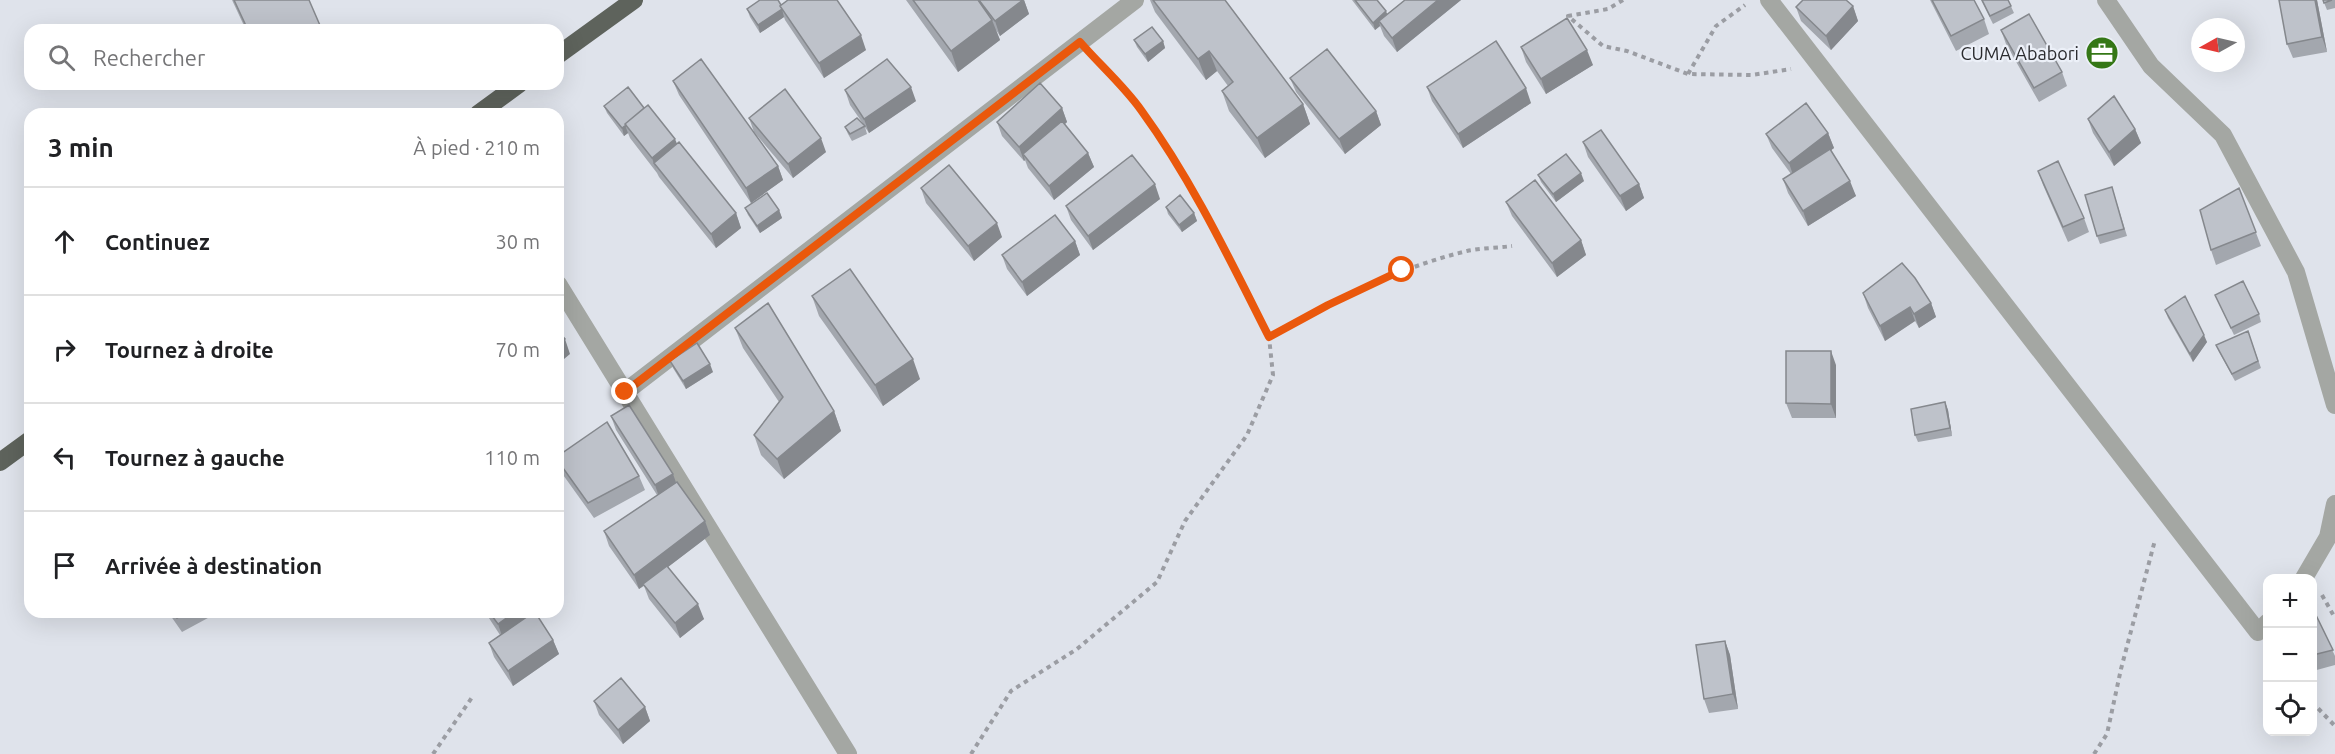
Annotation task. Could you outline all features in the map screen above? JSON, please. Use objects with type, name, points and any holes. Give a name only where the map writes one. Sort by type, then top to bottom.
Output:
[{"type":"highway","points":[[564,51],[634,0]]},
{"type":"highway","points":[[486,108],[511,90]]},
{"type":"highway","points":[[0,462],[24,444]]},
{"type":"street","points":[[625,392],[1135,0]]},
{"type":"street","points":[[1769,0],[2258,632],[2263,627]]},
{"type":"street","points":[[2106,0],[2151,66],[2223,135],[2296,272],[2335,405]]},
{"type":"street","points":[[564,294],[848,754]]},
{"type":"street","points":[[2315,574],[2328,537],[2335,504]]},
{"type":"path","points":[[1623,0],[1608,9],[1569,16],[1603,46],[1627,51],[1688,74],[1752,75],[1819,65]]},
{"type":"path","points":[[1688,74],[1716,26],[1752,0]]},
{"type":"path","points":[[971,754],[1011,692],[1077,649],[1157,582],[1185,521],[1247,435],[1273,375],[1269,337],[1182,172],[1140,109],[1080,42]]},
{"type":"path","points":[[1269,337],[1328,305],[1402,270],[1468,251],[1512,246]]},
{"type":"path","points":[[2094,754],[2108,734],[2121,669],[2157,530],[2156,502]]},
{"type":"path","points":[[2317,592],[2335,618]]},
{"type":"path","points":[[433,754],[473,696]]},
{"type":"path","points":[[2317,706],[2335,726]]},
{"type":"building","points":[[234,0],[309,0],[319,24],[245,24]]},
{"type":"building","points":[[760,0],[778,0],[782,9],[758,25],[747,9]]},
{"type":"building","points":[[788,0],[837,0],[861,35],[819,63],[780,6]]},
{"type":"building","points":[[913,0],[978,0],[992,20],[951,51]]},
{"type":"building","points":[[979,0],[1023,0],[995,21]]},
{"type":"building","points":[[1153,0],[1225,0],[1303,104],[1257,138],[1222,91],[1233,82],[1209,51],[1198,59]]},
{"type":"building","points":[[1355,0],[1377,0],[1386,11],[1373,23]]},
{"type":"building","points":[[1405,0],[1438,0],[1392,38],[1379,21]]},
{"type":"building","points":[[1803,0],[1846,0],[1853,6],[1826,36],[1796,7]]},
{"type":"building","points":[[1932,0],[1974,0],[1984,19],[1951,36]]},
{"type":"building","points":[[1982,0],[2008,0],[2011,6],[1990,16]]},
{"type":"building","points":[[2279,0],[2315,0],[2322,37],[2287,44]]},
{"type":"building","points":[[2029,14],[2062,72],[2034,88],[2001,30]]},
{"type":"building","points":[[1567,18],[1587,50],[1541,79],[1521,47]]},
{"type":"building","points":[[1152,27],[1163,41],[1145,54],[1134,40]]},
{"type":"building","points":[[1496,41],[1526,88],[1458,134],[1427,87]]},
{"type":"building","points":[[1327,49],[1376,111],[1339,139],[1290,78]]},
{"type":"building","points":[[701,59],[778,166],[746,188],[673,81]]},
{"type":"building","points":[[887,59],[911,87],[864,119],[845,90]]},
{"type":"building","points":[[1040,83],[1062,108],[1019,147],[997,122]]},
{"type":"building","points":[[628,87],[644,108],[622,128],[604,106]]},
{"type":"building","points":[[785,89],[821,138],[788,164],[749,118]]},
{"type":"building","points":[[2114,96],[2135,129],[2109,152],[2088,119]]},
{"type":"building","points":[[1806,103],[1828,133],[1789,163],[1766,134]]},
{"type":"building","points":[[648,105],[675,139],[652,158],[625,124]]},
{"type":"building","points":[[857,118],[865,126],[850,134],[845,127]]},
{"type":"building","points":[[1062,121],[1088,153],[1049,186],[1023,154]]},
{"type":"building","points":[[1601,130],[1639,184],[1620,196],[1583,142]]},
{"type":"building","points":[[679,142],[736,213],[711,234],[654,163]]},
{"type":"building","points":[[1830,149],[1850,181],[1803,211],[1783,179]]},
{"type":"building","points":[[1566,154],[1581,173],[1553,194],[1538,175]]},
{"type":"building","points":[[1132,155],[1155,184],[1088,236],[1066,206]]},
{"type":"building","points":[[2058,161],[2084,218],[2063,227],[2038,171]]},
{"type":"building","points":[[949,165],[997,223],[968,246],[921,188]]},
{"type":"building","points":[[1535,180],[1581,240],[1552,263],[1506,202]]},
{"type":"building","points":[[2112,187],[2124,229],[2097,236],[2085,195]]},
{"type":"building","points":[[2239,188],[2256,232],[2211,250],[2200,210]]},
{"type":"building","points":[[767,193],[779,210],[757,226],[745,208]]},
{"type":"building","points":[[1180,195],[1194,213],[1179,225],[1166,207]]},
{"type":"building","points":[[1055,215],[1075,241],[1022,282],[1002,255]]},
{"type":"building","points":[[1902,263],[1931,303],[1914,314],[1910,307],[1880,326],[1863,293]]},
{"type":"building","points":[[850,269],[913,359],[875,385],[812,296]]},
{"type":"building","points":[[2243,281],[2259,314],[2231,328],[2215,295]]},
{"type":"building","points":[[2185,296],[2204,335],[2190,354],[2165,310]]},
{"type":"building","points":[[768,303],[834,411],[777,459],[754,435],[783,397],[735,328]]},
{"type":"building","points":[[2248,331],[2258,361],[2232,374],[2216,345]]},
{"type":"building","points":[[697,343],[710,364],[683,381],[670,361]]},
{"type":"building","points":[[1786,351],[1831,351],[1831,404],[1786,403]]},
{"type":"building","points":[[1945,402],[1950,428],[1915,435],[1911,409]]},
{"type":"building","points":[[629,405],[673,474],[655,485],[611,416]]},
{"type":"building","points":[[607,422],[639,476],[588,503],[564,469],[564,452]]},
{"type":"building","points":[[677,482],[705,521],[634,575],[604,531]]},
{"type":"building","points":[[667,566],[698,604],[675,623],[643,584]]},
{"type":"building","points":[[2317,617],[2333,650],[2317,654]]},
{"type":"building","points":[[494,618],[506,618],[498,624]]},
{"type":"building","points":[[525,618],[539,618],[553,640],[508,671],[489,643]]},
{"type":"building","points":[[1725,641],[1733,694],[1704,699],[1696,645]]},
{"type":"building","points":[[621,678],[645,707],[618,730],[594,701]]},
{"type":"place","name":"CUMA Ababori","points":[[2102,53]]},
{"type":"route","points":[[625,392],[1080,42],[1140,109],[1182,172],[1269,337],[1328,305],[1402,270]]}]
